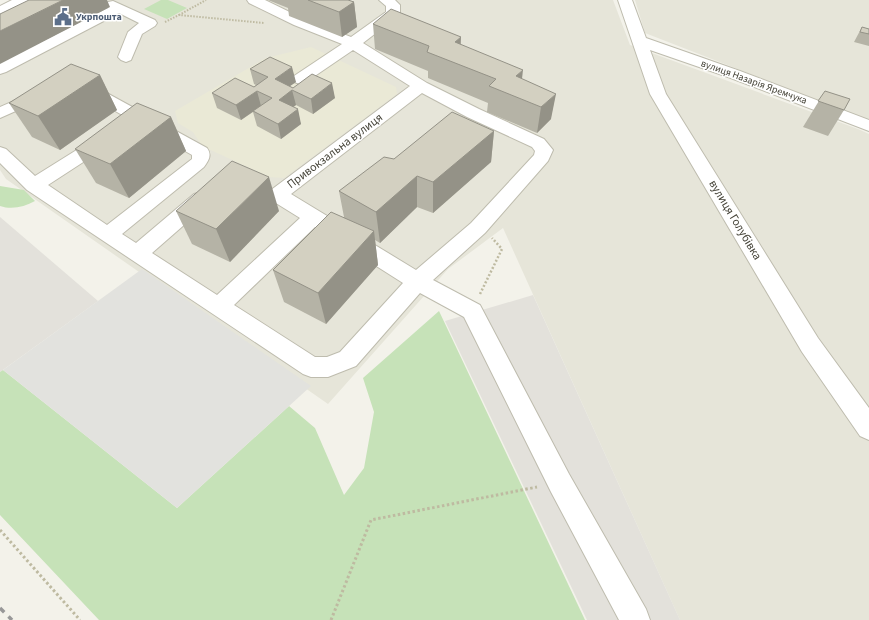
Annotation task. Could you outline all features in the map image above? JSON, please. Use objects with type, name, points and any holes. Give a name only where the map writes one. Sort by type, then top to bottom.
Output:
[{"type":"street","points":[[0,11],[23,0]]},
{"type":"street","points":[[0,152],[2,157],[34,185],[311,367],[328,367],[348,359],[417,281],[478,228],[542,157],[544,150],[538,143],[466,118],[421,86],[353,44],[299,22],[254,0]]},
{"type":"street","points":[[300,79],[353,44],[393,13],[393,5],[386,0]]},
{"type":"street","name":"вулиця Голубівка","points":[[625,0],[658,94],[810,345],[869,428]]},
{"type":"street","points":[[0,69],[114,3],[150,23],[135,32],[126,57]]},
{"type":"street","name":"вулиця Назарія Яремчука","points":[[639,41],[868,123]]},
{"type":"street","name":"Привокзальна вулиця","points":[[421,86],[272,191],[328,219],[417,281],[472,311]]},
{"type":"street","points":[[72,88],[88,89],[129,125],[201,152],[201,158],[198,163],[108,235]]},
{"type":"street","points":[[0,113],[47,91],[54,90]]},
{"type":"street","points":[[34,185],[129,125]]},
{"type":"street","points":[[137,254],[213,189]]},
{"type":"street","points":[[218,307],[328,219]]},
{"type":"street","points":[[472,311],[560,483],[635,620]]},
{"type":"path","points":[[160,24],[206,0]]},
{"type":"path","points":[[179,15],[264,23]]},
{"type":"path","points":[[472,311],[502,249],[487,232],[478,228]]},
{"type":"path","points":[[331,620],[371,520],[560,483]]},
{"type":"path","points":[[0,530],[80,620]]},
{"type":"shaded area","points":[[38,0],[613,0],[630,45],[869,134],[869,620],[680,620],[503,228],[448,269],[328,404],[6,179],[0,170],[0,19]]},
{"type":"shaded area","points":[[635,0],[869,0],[869,120],[645,33]]},
{"type":"shaded area","points":[[311,47],[396,87],[397,94],[284,178],[269,177],[202,146],[193,132],[178,123],[175,111],[266,58]]},
{"type":"shaded area","points":[[0,217],[98,301],[0,372]]},
{"type":"shaded area","points":[[142,269],[311,386],[177,508],[3,370]]},
{"type":"shaded area","points":[[533,295],[680,620],[587,620],[445,321]]},
{"type":"green space","points":[[161,0],[168,0],[187,8],[167,19],[144,9]]},
{"type":"green space","points":[[0,186],[24,190],[35,201],[18,207],[9,208],[0,206]]},
{"type":"green space","points":[[439,311],[585,620],[99,620],[0,515],[0,372],[3,370],[177,508],[289,406],[315,428],[344,495],[364,468],[374,412],[363,378]]},
{"type":"building","points":[[29,0],[63,0],[0,31],[0,14]]},
{"type":"building","points":[[308,0],[348,0],[354,2],[339,12]]},
{"type":"building","points":[[391,9],[461,37],[455,42],[523,70],[516,76],[556,94],[541,107],[489,86],[496,79],[427,52],[429,46],[373,24]]},
{"type":"building","points":[[862,27],[869,29],[869,34],[860,32]]},
{"type":"building","points":[[270,57],[292,67],[275,79],[293,88],[312,74],[332,83],[311,99],[292,90],[279,100],[298,109],[278,124],[253,111],[272,98],[257,91],[236,105],[212,93],[235,78],[254,87],[268,77],[250,69]]},
{"type":"building","points":[[71,64],[100,75],[38,116],[9,103]]},
{"type":"building","points":[[825,91],[850,99],[844,110],[818,101]]},
{"type":"building","points":[[137,103],[171,117],[110,164],[75,149]]},
{"type":"building","points":[[452,112],[494,131],[433,182],[417,176],[376,212],[339,191],[384,157],[394,159]]},
{"type":"building","points":[[232,161],[269,177],[216,229],[176,211]]},
{"type":"building","points":[[331,212],[374,231],[318,293],[273,270]]},
{"type":"railway","points":[[0,608],[12,620]]},
{"type":"place","name":"Укрпошта","points":[[63,17]]}]
